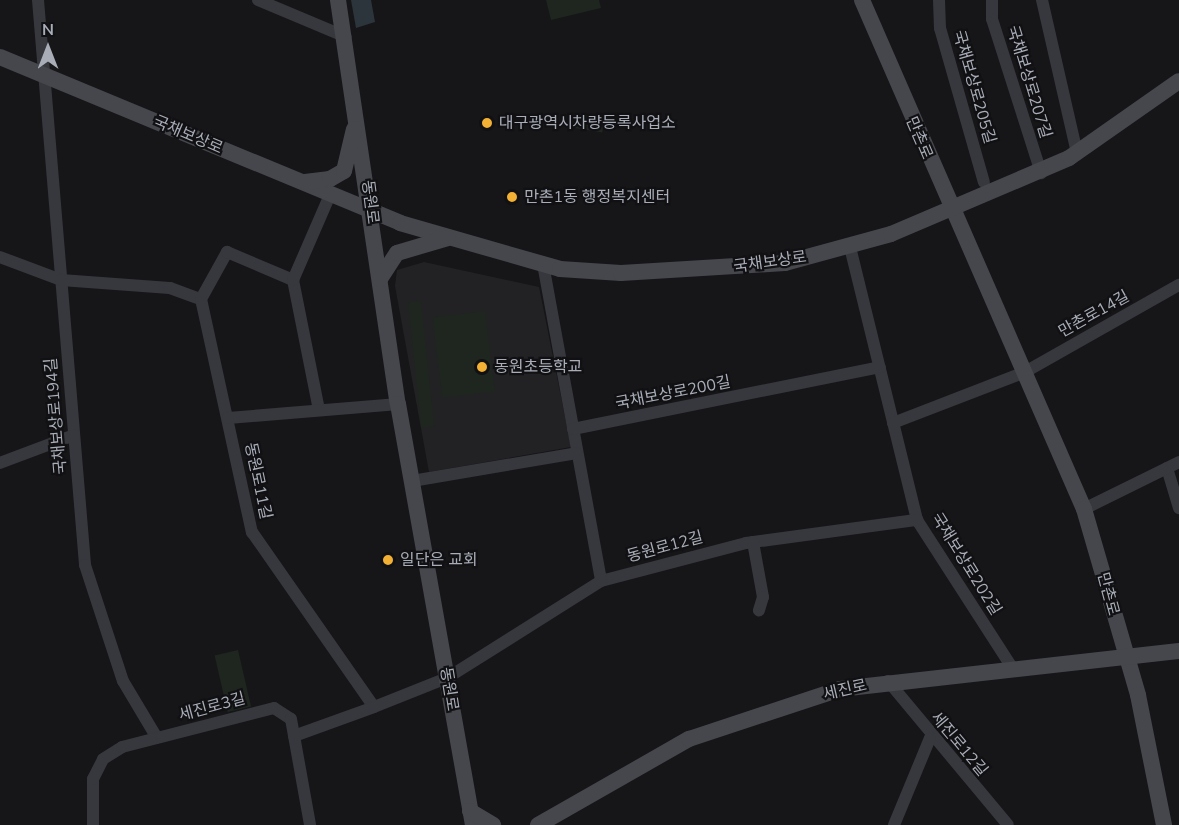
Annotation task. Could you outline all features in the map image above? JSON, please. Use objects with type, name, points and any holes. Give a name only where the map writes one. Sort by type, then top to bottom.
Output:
[{"type":"main road","name":"동원로","points":[[338,0],[357,110],[398,404],[472,818]]},
{"type":"main road","name":"만촌로","points":[[862,0],[1084,509],[1125,660],[1164,825]]},
{"type":"main road","name":"국채보상로","points":[[0,57],[372,212],[448,237],[543,264],[584,272],[690,272],[785,263],[850,247],[953,211],[1041,173],[1077,153],[1179,81]]},
{"type":"main road","points":[[300,182],[330,179],[344,171],[357,110]]},
{"type":"main road","points":[[380,282],[397,253],[448,237]]},
{"type":"main road","name":"세진로","points":[[538,825],[690,739],[840,689],[888,681],[1125,660],[1179,651]]},
{"type":"main road","points":[[472,818],[493,825]]},
{"type":"street","points":[[38,0],[45,76]]},
{"type":"street","points":[[258,0],[346,37]]},
{"type":"street","name":"국채보상로205길","points":[[939,0],[940,28],[984,182]]},
{"type":"street","name":"국채보상로207길","points":[[992,0],[992,19],[1041,173]]},
{"type":"street","name":"국채보상로207길","points":[[1042,0],[1077,153]]},
{"type":"street","name":"국채보상로194길","points":[[45,76],[85,565],[123,681],[157,738]]},
{"type":"street","points":[[319,410],[293,280],[330,195]]},
{"type":"street","name":"국채보상로202길","points":[[850,247],[917,520],[1013,669]]},
{"type":"street","points":[[0,258],[61,280],[170,288],[201,299],[227,252],[293,280]]},
{"type":"street","points":[[543,264],[601,581]]},
{"type":"street","name":"만촌로14길","points":[[1025,372],[1179,285]]},
{"type":"street","name":"동원로11길","points":[[201,299],[252,532],[374,707]]},
{"type":"street","name":"국채보상로200길","points":[[573,429],[880,367]]},
{"type":"street","points":[[893,423],[1025,372]]},
{"type":"street","points":[[228,418],[398,404]]},
{"type":"street","points":[[0,463],[74,435]]},
{"type":"street","points":[[412,482],[578,453]]},
{"type":"street","points":[[1084,509],[1179,462]]},
{"type":"street","points":[[1167,468],[1179,508]]},
{"type":"street","name":"동원로12길","points":[[447,678],[601,581],[753,542],[917,520]]},
{"type":"street","points":[[753,542],[763,597],[759,610]]},
{"type":"street","points":[[294,736],[447,678]]},
{"type":"street","name":"세진로12길","points":[[888,681],[930,738],[1008,825]]},
{"type":"street","name":"세진로3길","points":[[93,825],[93,779],[103,759],[157,738],[274,708],[291,719],[310,825]]},
{"type":"street","points":[[894,825],[930,738]]},
{"type":"shaded area","points":[[351,0],[371,0],[375,22],[356,28]]},
{"type":"shaded area","points":[[546,0],[599,0],[601,8],[551,20]]},
{"type":"shaded area","points":[[575,113],[605,118],[602,133],[573,128]]},
{"type":"shaded area","name":"동원초등학교","points":[[424,262],[539,287],[571,447],[429,472],[395,286],[397,270]]},
{"type":"shaded area","points":[[421,301],[434,426],[421,428],[408,302]]},
{"type":"shaded area","points":[[485,311],[495,391],[442,398],[432,317]]},
{"type":"shaded area","points":[[238,650],[251,707],[228,712],[215,655]]},
{"type":"place","name":"대구광역시차량등록사업소","points":[[487,123]]},
{"type":"place","name":"만촌1동 행정복지센터","points":[[512,197]]},
{"type":"place","name":"동원초등학교","points":[[482,367]]},
{"type":"place","name":"일단은 교회","points":[[388,560]]}]
